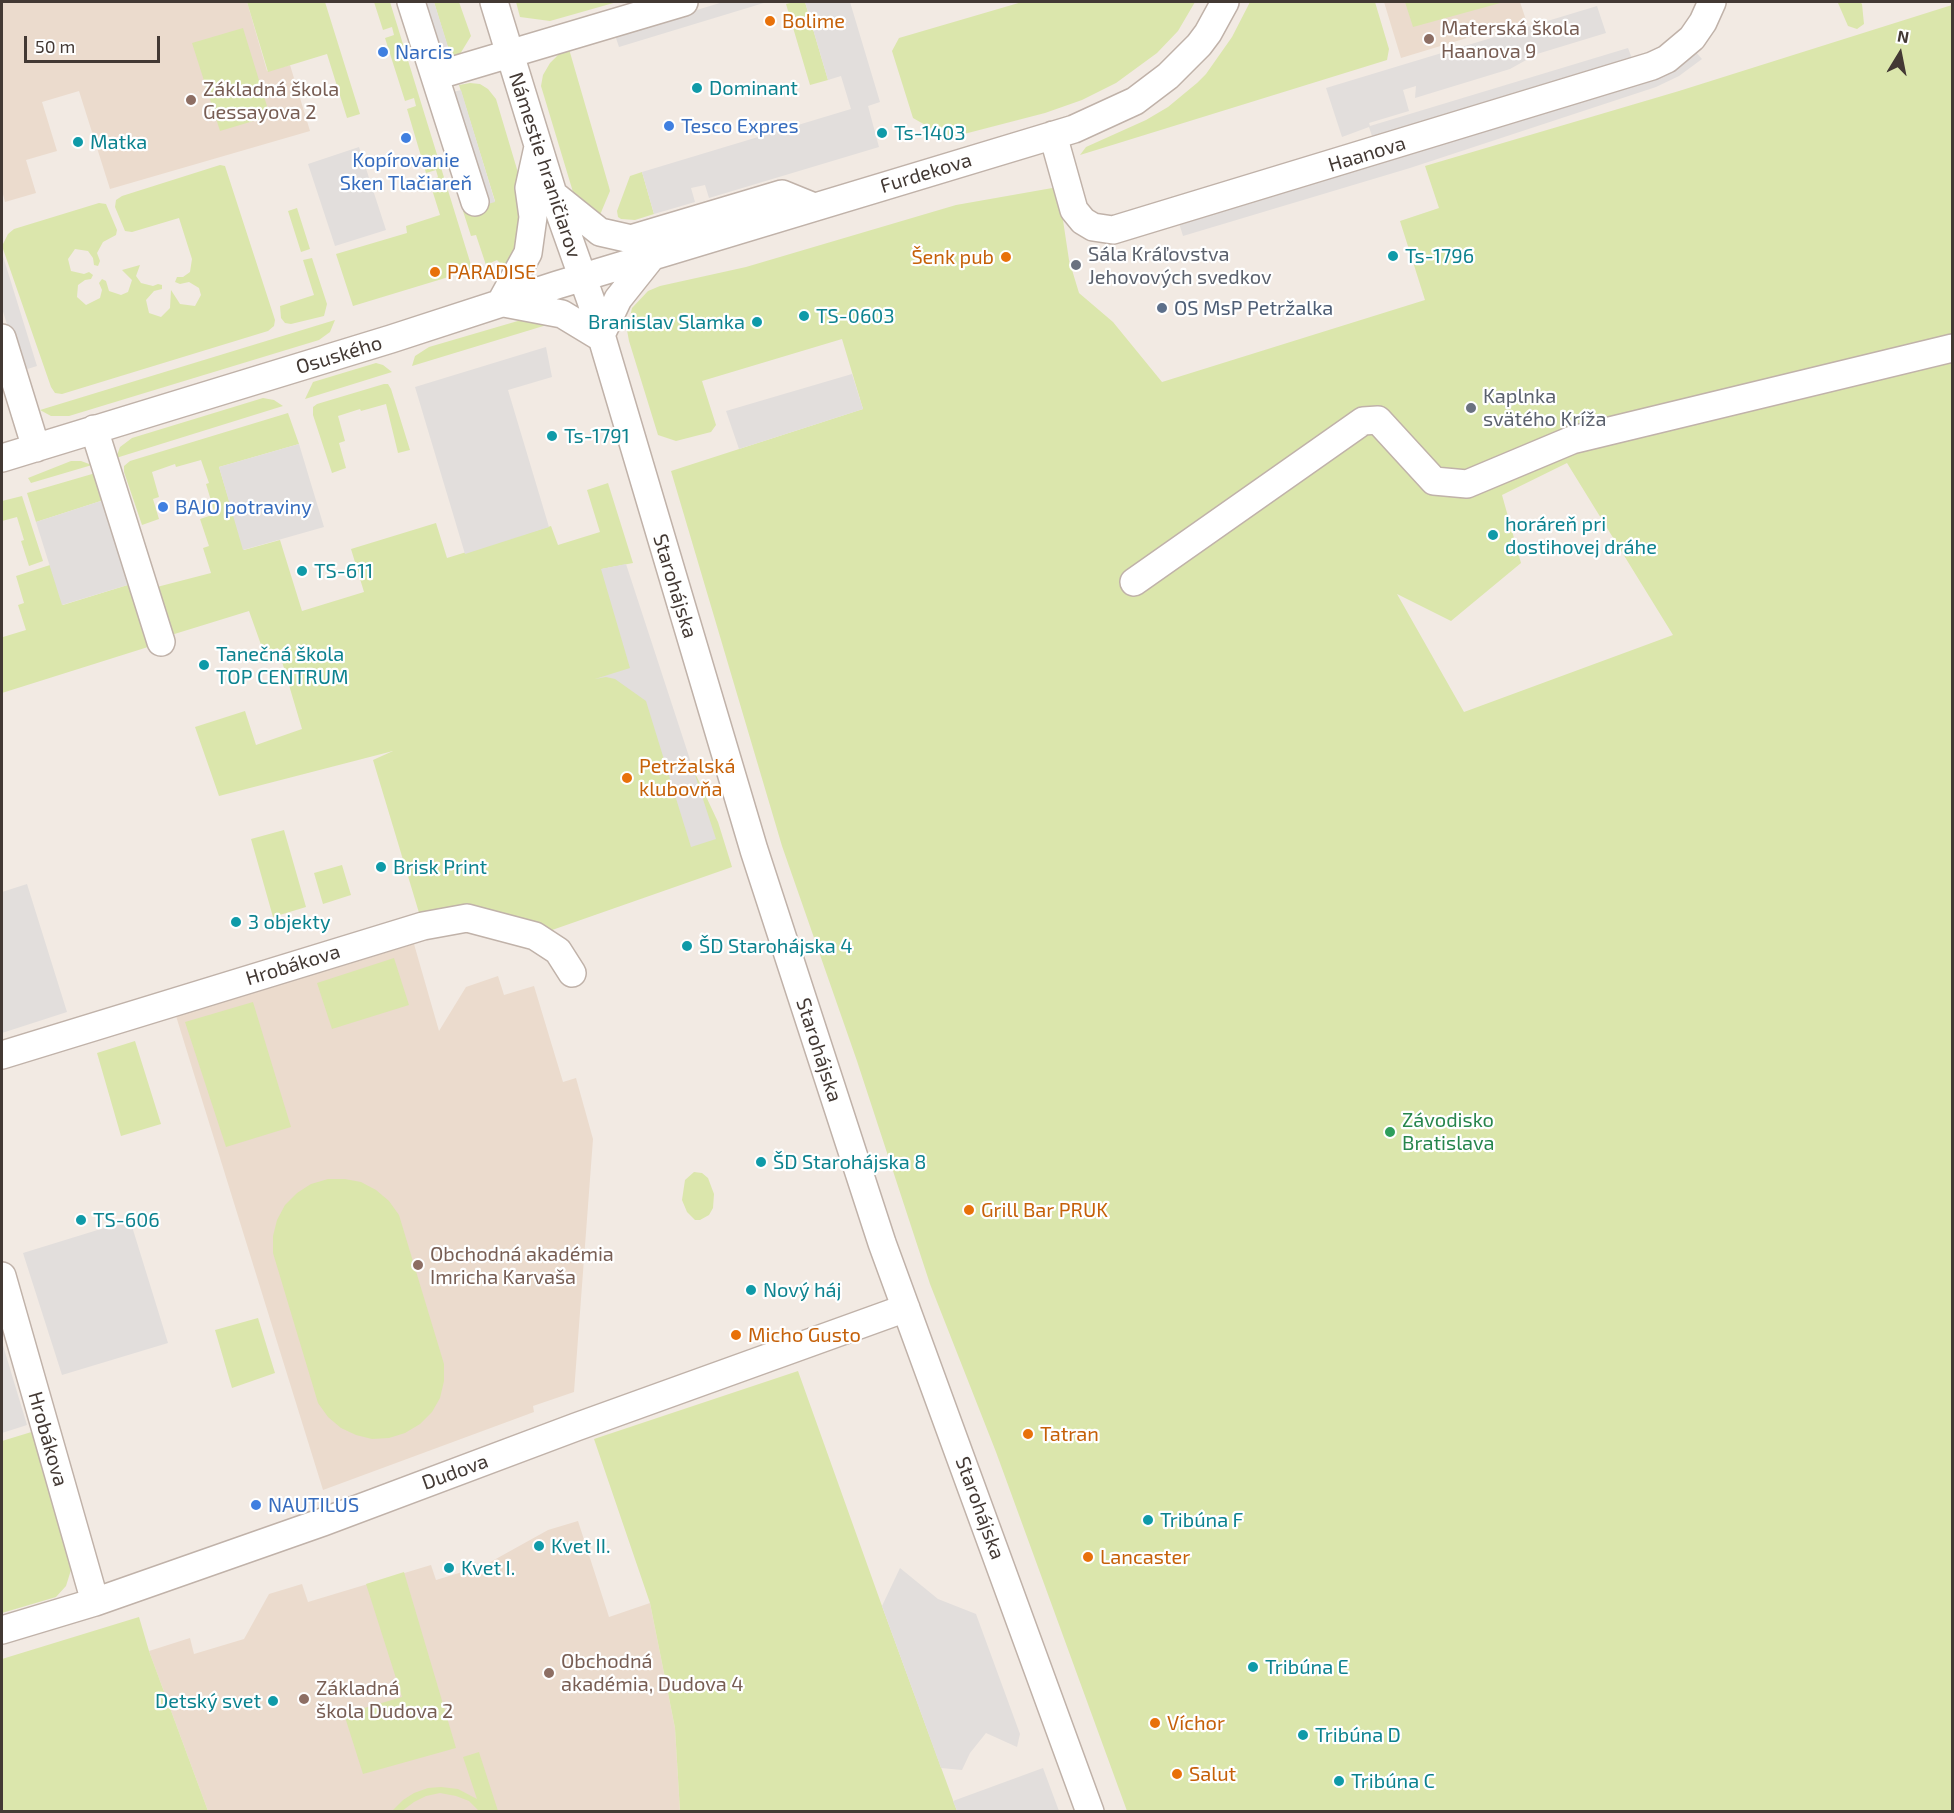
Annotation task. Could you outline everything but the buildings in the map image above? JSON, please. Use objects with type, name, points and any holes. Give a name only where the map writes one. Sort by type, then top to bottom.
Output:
[{"type":"street","points":[[411,2],[475,202]]},
{"type":"street","name":"Námestie hraničiarov","points":[[494,2],[553,194],[583,277]]},
{"type":"street","name":"Námestie hraničiarov","points":[[435,76],[684,2]]},
{"type":"street","name":"Furdekova","points":[[583,277],[1053,135],[1116,111],[1152,89],[1184,62],[1208,33],[1225,2]]},
{"type":"street","name":"Haanova","points":[[1053,135],[1074,210],[1093,227],[1113,230],[1652,66],[1672,55],[1692,38],[1712,2]]},
{"type":"street","points":[[538,146],[529,188],[533,217],[528,254],[501,302],[562,314],[600,337],[618,299],[653,255]]},
{"type":"street","points":[[553,194],[600,232],[631,239],[782,194],[814,207]]},
{"type":"street","name":"Osuského","points":[[2,458],[391,339],[583,277]]},
{"type":"street","name":"Starohájska","points":[[583,277],[750,839],[882,1243],[1090,1812]]},
{"type":"street","points":[[2,338],[36,448]]},
{"type":"street","points":[[1134,582],[1363,421],[1378,420],[1399,440],[1434,481],[1467,484],[1572,440],[1953,348]]},
{"type":"street","points":[[94,429],[161,642]]},
{"type":"street","name":"Hrobákova","points":[[2,1055],[423,926],[467,918],[535,936],[558,951],[572,973]]},
{"type":"street","name":"Hrobákova","points":[[2,1276],[95,1602]]},
{"type":"street","name":"Dudova","points":[[2,1630],[95,1602],[323,1522],[597,1419],[906,1308]]},
{"type":"shaded area","name":"Základná škola Gessayova 2","points":[[2,2],[247,2],[267,71],[290,65],[310,131],[110,189],[79,91],[42,102],[57,151],[26,160],[36,193],[5,202],[2,190]]},
{"type":"shaded area","points":[[400,2],[438,96],[461,90],[495,202],[463,211]]},
{"type":"shaded area","points":[[418,2],[434,2],[451,56],[436,61]]},
{"type":"shaded area","points":[[723,2],[767,2],[619,47],[615,35]]},
{"type":"shaded area","points":[[805,2],[850,2],[880,102],[868,106],[879,147],[709,198],[705,185],[691,188],[695,202],[654,214],[642,172],[851,109],[841,76],[828,80]]},
{"type":"shaded area","name":"Materská škola Haanova 9","points":[[1384,2],[1520,2],[1526,20],[1401,58]]},
{"type":"shaded area","points":[[1597,6],[1606,33],[1537,54],[1510,69],[1415,98],[1416,86],[1403,90],[1409,111],[1369,123],[1370,126],[1628,48],[1633,61],[1374,142],[1369,127],[1342,137],[1326,88]]},
{"type":"shaded area","points":[[1693,49],[1702,59],[1679,76],[1656,87],[1410,168],[1183,236],[1179,223]]},
{"type":"shaded area","points":[[359,147],[386,230],[335,246],[308,164]]},
{"type":"shaded area","points":[[2,253],[37,366],[21,371],[2,308]]},
{"type":"shaded area","points":[[546,347],[552,377],[508,390],[549,527],[465,554],[415,387]]},
{"type":"shaded area","points":[[852,374],[863,409],[739,449],[726,411]]},
{"type":"shaded area","points":[[299,444],[324,527],[243,550],[219,467]]},
{"type":"shaded area","points":[[107,499],[134,583],[62,605],[36,522]]},
{"type":"shaded area","points":[[626,564],[716,839],[691,847],[646,701],[615,679],[606,677],[595,679],[630,668],[601,569]]},
{"type":"shaded area","points":[[27,884],[67,1012],[2,1033],[2,892]]},
{"type":"shaded area","name":"Obchodná akadémia Imricha Karvaša","points":[[414,944],[439,1031],[466,987],[498,976],[504,995],[534,986],[563,1082],[576,1078],[593,1139],[574,1392],[533,1406],[534,1412],[323,1490],[176,1016]]},
{"type":"shaded area","points":[[130,1220],[168,1343],[62,1375],[23,1253]]},
{"type":"shaded area","points":[[2,1342],[27,1425],[2,1433]]},
{"type":"shaded area","points":[[578,1521],[609,1617],[650,1603],[675,1728],[680,1811],[208,1811],[149,1651],[190,1638],[194,1654],[244,1639],[269,1594],[302,1584],[308,1602],[431,1565],[436,1580],[485,1565],[548,1530]]},
{"type":"shaded area","points":[[900,1568],[938,1599],[976,1614],[1020,1734],[1017,1747],[986,1733],[970,1753],[962,1770],[941,1768],[882,1606]]},
{"type":"shaded area","points":[[1043,1768],[1059,1811],[957,1811],[953,1801]]},
{"type":"green space","points":[[247,2],[325,2],[360,114],[347,118],[327,54],[268,72]]},
{"type":"green space","points":[[374,2],[390,2],[471,265],[470,270],[465,272],[353,306],[336,254],[407,233],[406,226],[440,215],[429,180],[438,177],[436,170],[426,173],[407,109],[416,106],[414,98],[405,101],[385,38],[394,35],[392,27],[383,30]]},
{"type":"green space","points":[[434,2],[459,2],[471,36],[457,59],[452,61]]},
{"type":"green space","points":[[516,2],[617,2],[550,21],[520,17]]},
{"type":"green space","points":[[805,2],[828,80],[810,85],[786,4]]},
{"type":"green space","points":[[1022,2],[1195,2],[1178,31],[1157,53],[1116,83],[1082,100],[1045,113],[937,141],[934,130],[913,118],[892,51],[899,38]]},
{"type":"green space","points":[[1250,2],[1375,2],[1389,49],[1387,60],[1080,155],[1086,147],[1146,120],[1168,107],[1197,83],[1232,37]]},
{"type":"green space","points":[[1405,2],[1504,2],[1413,27]]},
{"type":"green space","points":[[1839,2],[1860,2],[1864,24],[1857,29],[1848,26]]},
{"type":"green space","name":"Závodisko Bratislava","points":[[1952,5],[1952,1811],[1127,1811],[996,1452],[930,1284],[857,1061],[782,846],[671,471],[863,409],[842,339],[702,381],[716,425],[711,432],[676,441],[658,435],[629,341],[627,330],[632,308],[648,291],[660,286],[746,267],[956,205],[1058,187],[1069,260],[1079,293],[1113,322],[1162,382],[1425,300],[1400,221],[1439,208],[1425,166],[1679,91]],"holes":[[[1567,463],[1673,635],[1464,712],[1397,594],[1451,621],[1521,563],[1502,495]]]},
{"type":"green space","points":[[243,28],[270,116],[220,131],[192,43]]},
{"type":"green space","points":[[569,49],[610,191],[597,222],[582,208],[573,192],[541,86],[543,75],[550,63],[559,54]]},
{"type":"green space","points":[[480,84],[488,89],[496,99],[525,196],[529,229],[507,270],[497,260],[486,265],[476,235],[471,236],[463,211],[495,201],[459,85]]},
{"type":"green space","points":[[220,165],[225,166],[275,320],[274,326],[268,331],[62,394],[55,393],[2,246],[8,234],[14,229],[99,203],[106,204],[117,230],[116,235],[103,242],[97,253],[100,261],[98,266],[94,265],[93,258],[88,251],[75,249],[68,259],[71,271],[84,274],[89,272],[93,275],[91,279],[78,285],[77,297],[86,305],[100,298],[102,290],[99,283],[102,279],[106,281],[109,291],[121,295],[128,292],[132,280],[122,270],[140,265],[136,276],[141,283],[153,286],[162,285],[162,289],[154,291],[146,300],[149,313],[161,317],[170,308],[171,290],[180,304],[195,306],[201,295],[199,288],[189,282],[180,284],[175,282],[177,277],[183,277],[190,272],[192,259],[179,218],[132,232],[125,231],[115,207],[116,200],[122,196]]},
{"type":"green space","points":[[642,172],[654,214],[635,220],[621,219],[617,211],[630,176]]},
{"type":"green space","points":[[297,208],[310,249],[301,252],[288,211]]},
{"type":"green space","points":[[312,258],[327,304],[324,316],[291,324],[285,323],[281,318],[280,306],[314,295],[303,260]]},
{"type":"green space","points":[[528,318],[550,324],[412,366],[415,356],[429,347]]},
{"type":"green space","points":[[335,320],[330,332],[319,340],[69,416],[51,416],[40,410]]},
{"type":"green space","points":[[376,363],[392,372],[305,399],[313,382]]},
{"type":"green space","points":[[388,384],[391,389],[410,450],[398,453],[386,404],[361,411],[360,409],[338,416],[345,441],[339,443],[346,468],[332,473],[313,415],[313,407]]},
{"type":"green space","points":[[263,398],[274,400],[283,406],[116,458],[120,447],[132,438]]},
{"type":"green space","points":[[288,413],[299,444],[219,467],[244,550],[280,540],[302,611],[364,592],[351,549],[436,523],[447,558],[551,526],[558,545],[600,532],[587,490],[608,483],[633,563],[602,569],[625,648],[635,645],[718,822],[732,867],[535,936],[423,926],[373,760],[393,751],[219,796],[195,727],[245,711],[256,745],[302,729],[278,648],[264,653],[249,611],[168,636],[153,588],[211,573],[203,548],[209,546],[200,519],[215,514],[206,484],[209,483],[201,460],[176,467],[175,464],[152,472],[159,497],[153,499],[159,519],[142,525],[124,466],[130,461]]},
{"type":"green space","points":[[71,461],[81,461],[92,465],[31,483],[28,478]]},
{"type":"green space","points":[[99,472],[107,499],[36,522],[27,493]]},
{"type":"green space","points":[[22,496],[43,561],[29,566],[21,541],[24,540],[17,517],[2,521],[2,501]]},
{"type":"green space","points":[[50,565],[63,605],[134,583],[152,642],[148,647],[2,693],[2,634],[3,637],[26,630],[18,605],[24,603],[16,576]]},
{"type":"green space","points":[[284,830],[306,907],[273,917],[251,839]]},
{"type":"green space","points":[[342,865],[351,895],[323,904],[314,873]]},
{"type":"green space","points":[[394,958],[409,1005],[332,1029],[317,983]]},
{"type":"green space","points":[[253,1002],[291,1127],[226,1147],[185,1022]]},
{"type":"green space","points":[[135,1041],[161,1124],[121,1136],[97,1053]]},
{"type":"green space","points":[[694,1172],[702,1173],[708,1178],[714,1194],[713,1208],[709,1215],[700,1220],[695,1220],[687,1212],[682,1200],[685,1180]]},
{"type":"green space","points":[[328,1179],[361,1182],[376,1190],[389,1201],[399,1215],[444,1364],[444,1381],[440,1398],[432,1412],[420,1424],[405,1433],[389,1438],[372,1439],[341,1428],[328,1417],[318,1403],[273,1253],[273,1236],[277,1220],[285,1205],[311,1184]]},
{"type":"green space","points":[[258,1318],[275,1373],[232,1388],[215,1330]]},
{"type":"green space","points":[[798,1371],[957,1811],[680,1811],[675,1728],[650,1603],[594,1439]]},
{"type":"green space","points":[[38,1430],[75,1557],[66,1586],[56,1597],[2,1613],[2,1441]]},
{"type":"green space","points":[[404,1572],[456,1748],[363,1774],[344,1714],[402,1697],[366,1584]]},
{"type":"green space","points":[[139,1617],[149,1651],[208,1811],[2,1811],[2,1659]]},
{"type":"green space","points":[[479,1752],[498,1811],[479,1811],[469,1801],[440,1793],[426,1796],[402,1811],[392,1811],[403,1800],[428,1788],[458,1789],[477,1799],[463,1757]]},
{"type":"place","name":"Bolime","points":[[770,21]]},
{"type":"place","name":"Materská škola Haanova 9","points":[[1429,39]]},
{"type":"place","name":"Narcis","points":[[383,52]]},
{"type":"place","name":"Dominant","points":[[697,88]]},
{"type":"place","name":"Základná škola Gessayova 2","points":[[191,100]]},
{"type":"place","name":"Tesco Expres","points":[[669,126]]},
{"type":"place","name":"Ts-1403","points":[[882,133]]},
{"type":"place","name":"Kopírovanie Sken Tlačiareň","points":[[406,138]]},
{"type":"place","name":"Matka","points":[[78,142]]},
{"type":"place","name":"Ts-1796","points":[[1393,256]]},
{"type":"place","name":"Šenk pub","points":[[1006,257]]},
{"type":"place","name":"Sála Kráľovstva Jehovových svedkov","points":[[1076,265]]},
{"type":"place","name":"PARADISE","points":[[435,272]]},
{"type":"place","name":"OS MsP Petržalka","points":[[1162,308]]},
{"type":"place","name":"TS-0603","points":[[804,316]]},
{"type":"place","name":"Branislav Slamka","points":[[757,322]]},
{"type":"place","name":"Kaplnka svätého Kríža","points":[[1471,408]]},
{"type":"place","name":"Ts-1791","points":[[552,436]]},
{"type":"place","name":"BAJO potraviny","points":[[163,507]]},
{"type":"place","name":"horáreň pri dostihovej dráhe","points":[[1493,535]]},
{"type":"place","name":"TS-611","points":[[302,571]]},
{"type":"place","name":"Tanečná škola TOP CENTRUM","points":[[204,665]]},
{"type":"place","name":"Petržalská klubovňa","points":[[627,778]]},
{"type":"place","name":"Brisk Print","points":[[381,867]]},
{"type":"place","name":"3 objekty","points":[[236,922]]},
{"type":"place","name":"ŠD Starohájska 4","points":[[687,946]]},
{"type":"place","name":"Závodisko Bratislava","points":[[1390,1132]]},
{"type":"place","name":"ŠD Starohájska 8","points":[[761,1162]]},
{"type":"place","name":"Grill Bar PRUK","points":[[969,1210]]},
{"type":"place","name":"TS-606","points":[[81,1220]]},
{"type":"place","name":"Obchodná akadémia Imricha Karvaša","points":[[418,1265]]},
{"type":"place","name":"Nový háj","points":[[751,1290]]},
{"type":"place","name":"Micho Gusto","points":[[736,1335]]},
{"type":"place","name":"Tatran","points":[[1028,1434]]},
{"type":"place","name":"NAUTILUS","points":[[256,1505]]},
{"type":"place","name":"Tribúna F","points":[[1148,1520]]},
{"type":"place","name":"Kvet II.","points":[[539,1546]]},
{"type":"place","name":"Lancaster","points":[[1088,1557]]},
{"type":"place","name":"Kvet I.","points":[[449,1568]]},
{"type":"place","name":"Tribúna E","points":[[1253,1667]]},
{"type":"place","name":"Obchodná akadémia, Dudova 4","points":[[549,1673]]},
{"type":"place","name":"Základná škola Dudova 2","points":[[304,1699]]},
{"type":"place","name":"Detský svet","points":[[273,1701]]},
{"type":"place","name":"Víchor","points":[[1155,1723]]},
{"type":"place","name":"Tribúna D","points":[[1303,1735]]},
{"type":"place","name":"Salut","points":[[1177,1774]]},
{"type":"place","name":"Tribúna C","points":[[1339,1781]]}]
